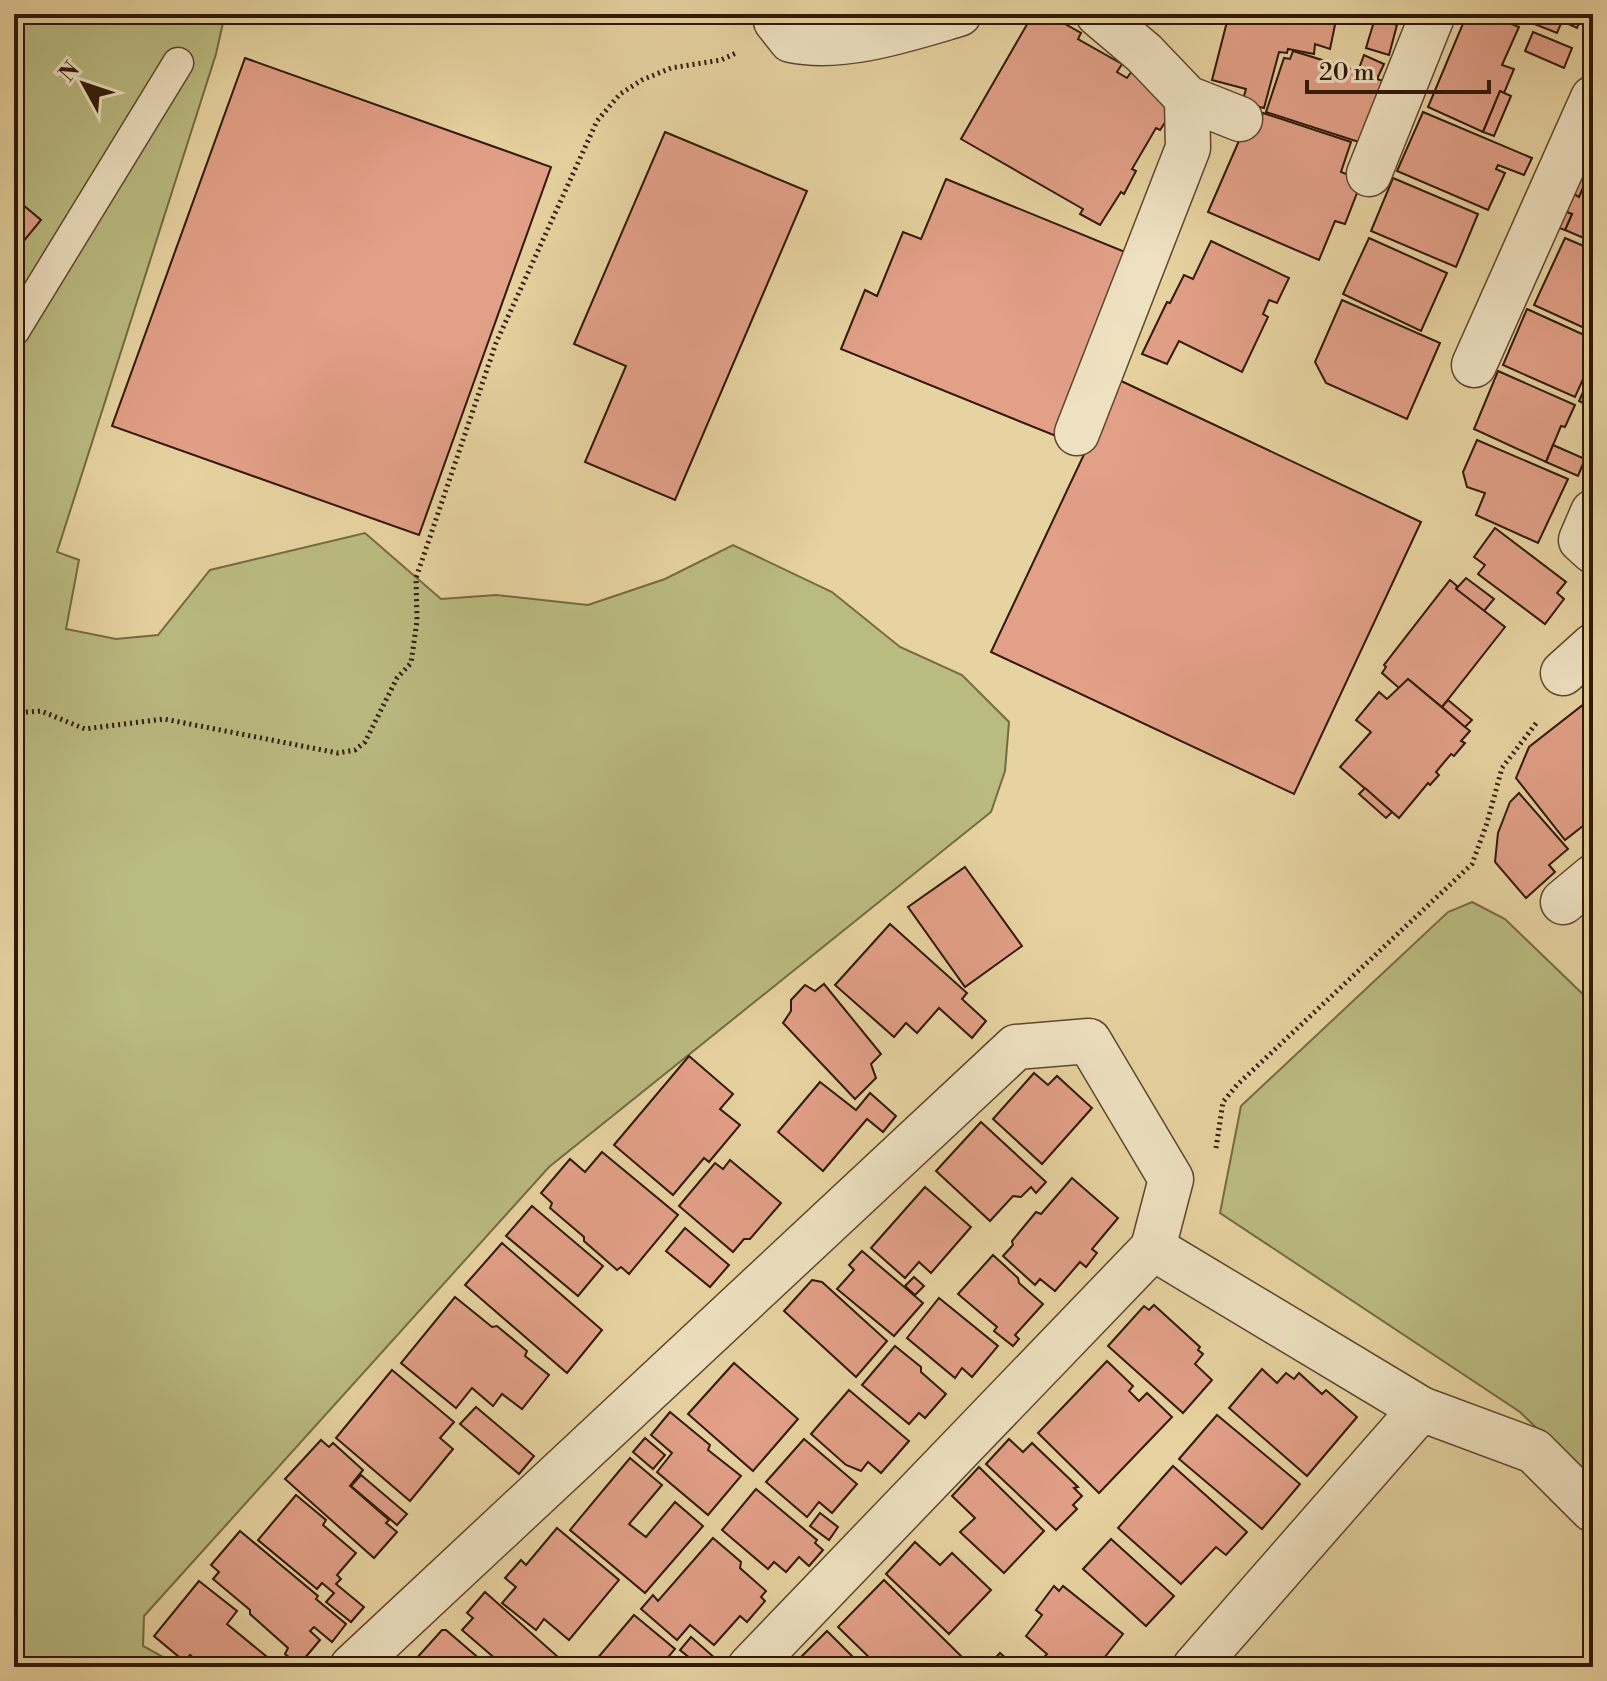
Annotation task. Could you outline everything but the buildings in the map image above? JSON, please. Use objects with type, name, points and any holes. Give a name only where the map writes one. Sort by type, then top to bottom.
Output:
[{"type":"street","points":[[782,22],[791,40],[803,43],[862,40],[959,14]]},
{"type":"street","points":[[1098,14],[1144,53],[1187,98],[1240,119]]},
{"type":"street","points":[[1369,174],[1433,14]]},
{"type":"street","points":[[1077,433],[1188,148],[1187,98]]},
{"type":"street","points":[[1474,365],[1593,98]]},
{"type":"street","points":[[1593,512],[1581,540],[1593,551]]},
{"type":"street","points":[[352,1667],[1016,1047],[1089,1041],[1171,1179],[1153,1248],[750,1667]]},
{"type":"street","points":[[1153,1248],[1421,1409],[1534,1451],[1593,1510]]},
{"type":"street","points":[[1195,1667],[1421,1409]]},
{"type":"lane","points":[[14,331],[178,63]]},
{"type":"path","points":[[14,713],[41,711],[85,729],[164,719],[338,753],[355,750],[365,742],[397,678],[411,663],[417,621],[416,578],[496,343],[597,121],[620,94],[642,80],[671,68],[721,60],[782,22]]},
{"type":"path","points":[[14,470],[20,477],[22,511],[14,557]]},
{"type":"path","points":[[1223,1102],[1237,1085],[1472,864],[1502,768],[1543,714],[1575,685],[1578,660]]},
{"type":"green space","points":[[14,14],[225,14],[216,54],[57,552],[79,560],[66,629],[116,639],[158,635],[210,570],[365,533],[441,599],[496,595],[588,605],[665,579],[733,545],[832,592],[900,647],[962,675],[1009,722],[1005,771],[991,812],[549,1167],[144,1616],[143,1646],[181,1667],[14,1667]]},
{"type":"green space","points":[[1472,902],[1505,919],[1593,1004],[1593,1483],[1520,1412],[1220,1213],[1241,1106],[1448,912]]}]
